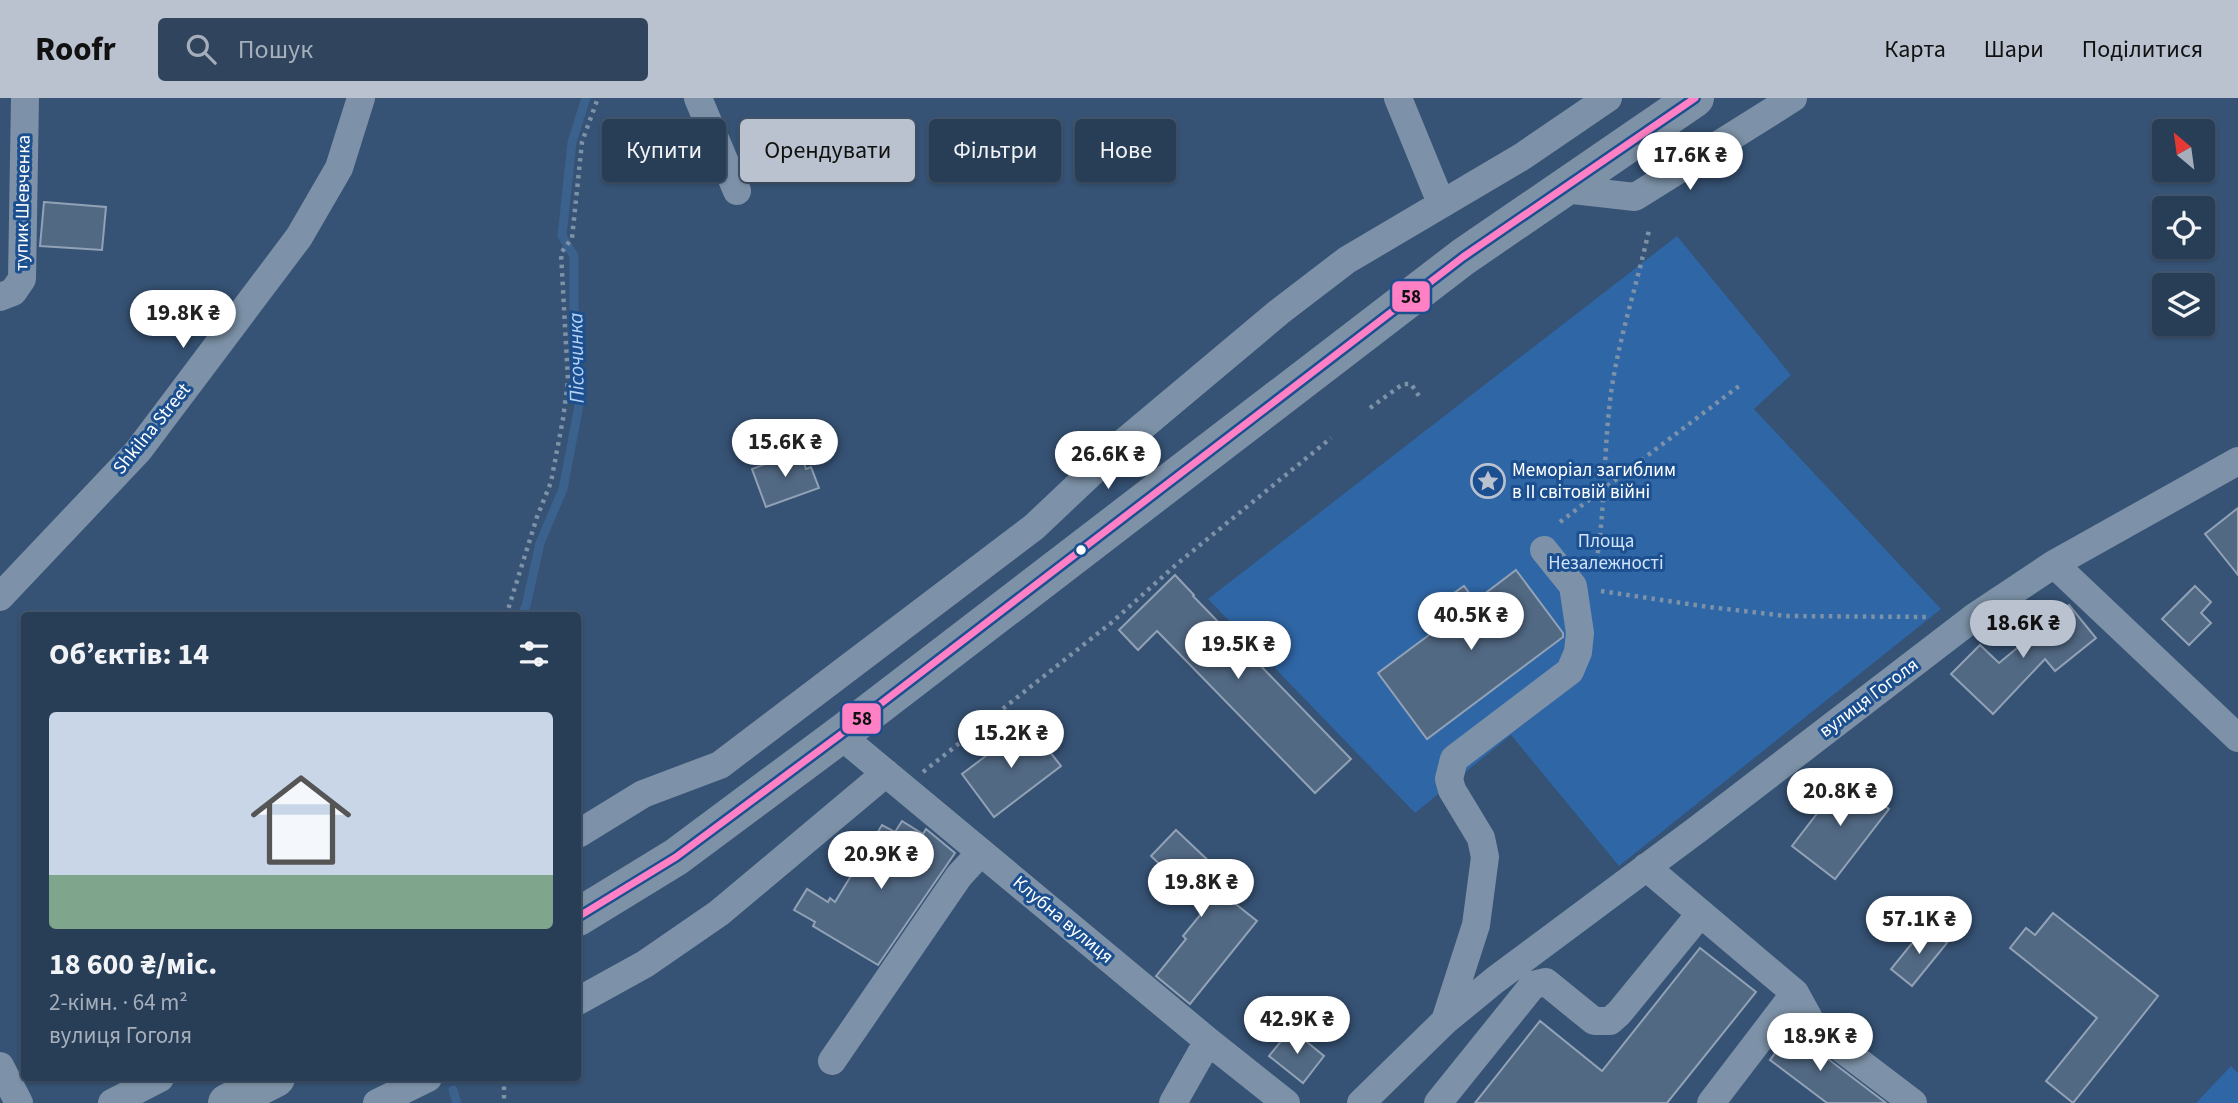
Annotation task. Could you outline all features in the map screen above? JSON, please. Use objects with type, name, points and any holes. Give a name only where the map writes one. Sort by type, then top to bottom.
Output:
[{"type":"highway","points":[[581,915],[676,857],[841,735],[1464,257],[1695,98]]},
{"type":"highway","points":[[227,1103],[270,1081]]},
{"type":"street","name":"тупик Шевченка","points":[[0,297],[13,292],[22,279],[25,98]]},
{"type":"street","name":"Shkilna Street","points":[[0,597],[138,451],[299,237],[339,168],[360,98]]},
{"type":"street","points":[[698,98],[737,191]]},
{"type":"street","points":[[1398,98],[1441,203]]},
{"type":"street","points":[[581,832],[643,794],[720,765],[1034,527],[1124,442],[1279,312],[1347,260],[1523,156],[1608,98]]},
{"type":"street","points":[[1564,188],[1635,197],[1793,98]]},
{"type":"street","name":"вулиця Гоголя","points":[[1361,1103],[1446,1021],[1504,973],[1973,618],[2054,564],[2238,461]]},
{"type":"street","points":[[1446,1021],[1476,925],[1485,857],[1481,838],[1452,790],[1449,779],[1454,759],[1570,671],[1578,652],[1582,587],[1544,550]]},
{"type":"street","points":[[2054,564],[2238,738]]},
{"type":"street","name":"Клубна вулиця","points":[[841,735],[1286,1103]]},
{"type":"street","points":[[581,999],[645,964],[719,913],[895,780]]},
{"type":"street","points":[[832,1061],[959,876],[981,852]]},
{"type":"street","points":[[1646,867],[1796,993],[1811,1022],[1821,1033],[1913,1103]]},
{"type":"street","points":[[1437,1103],[1533,985],[1542,982],[1550,984],[1594,1021],[1610,1021],[1700,914]]},
{"type":"street","points":[[1711,1103],[1796,993]]},
{"type":"street","points":[[1173,1103],[1208,1041]]},
{"type":"street","points":[[0,1066],[19,1103]]},
{"type":"street","points":[[113,1103],[154,1081]]},
{"type":"street","points":[[377,1103],[422,1081]]},
{"type":"path","points":[[507,612],[537,517],[551,482],[563,419],[568,381],[561,253],[572,238],[582,142],[598,98]]},
{"type":"path","points":[[1649,230],[1621,335],[1611,391],[1606,431],[1600,547],[1582,587],[1662,601],[1786,617],[1973,618]]},
{"type":"path","points":[[1370,408],[1403,383],[1411,384],[1419,396]]},
{"type":"path","points":[[1560,522],[1739,386]]},
{"type":"path","points":[[895,780],[1111,623],[1331,438]]},
{"type":"path","points":[[504,1081],[504,1103]]},
{"type":"green space","name":"Площа Незалежності","points":[[1677,236],[1791,375],[1754,409],[1941,609],[1619,866],[1511,735],[1415,813],[1208,599]]},
{"type":"green space","points":[[2231,1066],[2238,1073],[2238,1103],[2196,1103]]},
{"type":"building","points":[[44,202],[106,207],[102,250],[40,246]]},
{"type":"building","points":[[800,451],[806,469],[811,467],[819,488],[766,507],[752,469]]},
{"type":"building","points":[[2238,508],[2238,575],[2205,534]]},
{"type":"building","points":[[1516,570],[1563,633],[1563,637],[1427,739],[1378,673],[1449,620],[1437,605],[1464,586],[1475,601]]},
{"type":"building","points":[[1175,575],[1351,759],[1315,793],[1157,631],[1138,650],[1119,630]]},
{"type":"building","points":[[2195,586],[2211,602],[2201,613],[2211,623],[2189,645],[2162,619]]},
{"type":"building","points":[[2069,605],[2096,638],[2055,671],[2045,659],[1993,714],[1951,674],[1980,645],[1999,663]]},
{"type":"building","points":[[1028,724],[1061,766],[994,817],[962,774]]},
{"type":"building","points":[[1846,776],[1889,809],[1835,879],[1792,846]]},
{"type":"building","points":[[902,821],[923,834],[926,829],[955,853],[878,965],[813,926],[815,922],[794,910],[807,889],[828,902],[830,898],[835,902],[882,825],[895,832]]},
{"type":"building","points":[[1176,830],[1233,884],[1223,894],[1257,921],[1190,1004],[1156,976],[1186,939],[1183,936],[1206,908],[1151,856]]},
{"type":"building","points":[[2053,913],[2158,996],[2073,1103],[2046,1081],[2097,1018],[2010,948],[2026,928],[2035,935]]},
{"type":"building","points":[[1926,926],[1947,943],[1912,986],[1891,969]]},
{"type":"building","points":[[1700,948],[1756,992],[1667,1103],[1475,1103],[1540,1021],[1602,1071]]},
{"type":"building","points":[[1291,1029],[1324,1056],[1303,1083],[1269,1056]]},
{"type":"building","points":[[1793,1029],[1886,1103],[1827,1103],[1770,1060]]},
{"type":"waterway","name":"Пісочинка","points":[[523,612],[540,543],[563,489],[580,400],[574,309],[574,256],[562,236],[572,142],[586,98]]},
{"type":"waterway","name":"Пісочинка","points":[[453,1090],[457,1103]]},
{"type":"transit line","name":"58","points":[[581,915],[676,857],[840,735],[1463,257],[1695,98]]},
{"type":"place","name":"Меморіал загиблим в II світовій війні","points":[[1488,481]]}]
